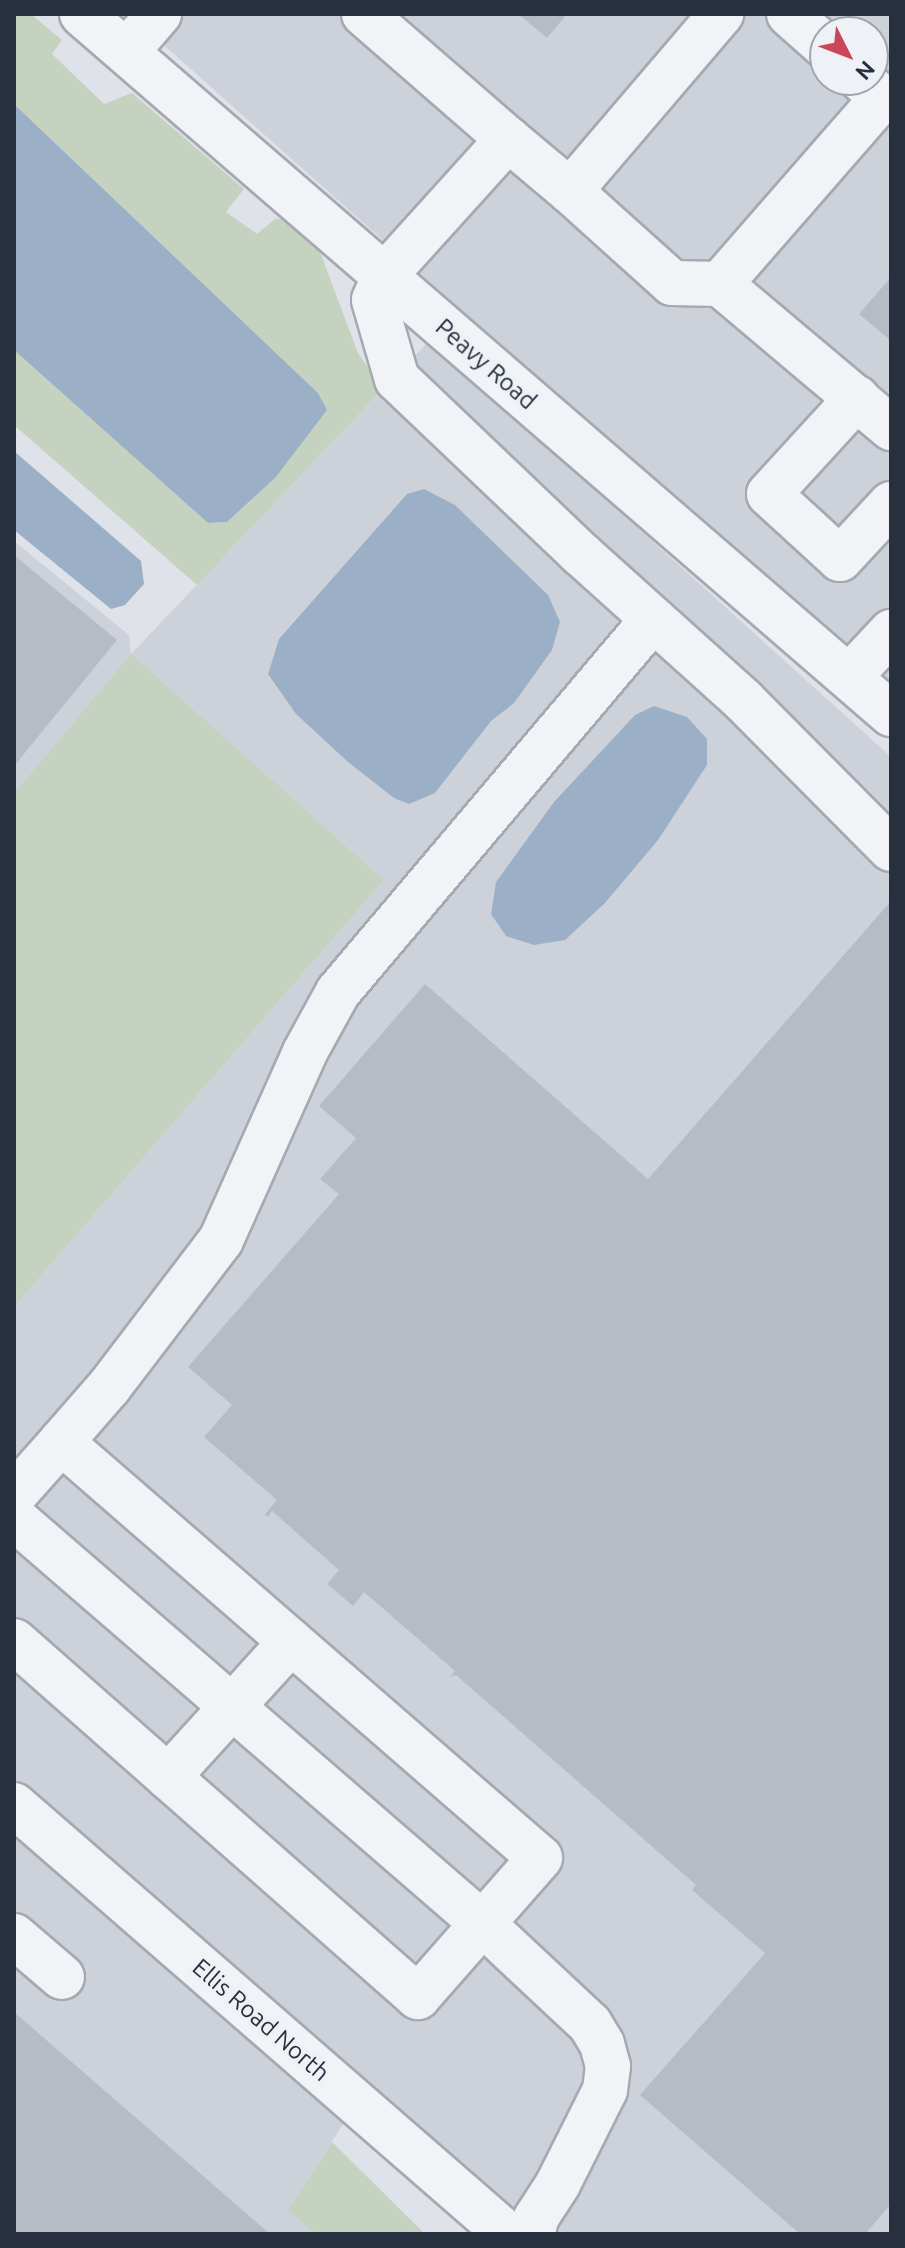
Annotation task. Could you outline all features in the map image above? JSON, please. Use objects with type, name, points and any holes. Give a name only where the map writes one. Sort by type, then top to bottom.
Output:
[{"type":"street","name":"Peavy Road","points":[[82,14],[891,714]]},
{"type":"street","points":[[127,51],[159,14]]},
{"type":"street","points":[[364,14],[672,283],[720,284],[891,428]]},
{"type":"street","points":[[570,191],[721,14]]},
{"type":"street","points":[[789,14],[809,32]]},
{"type":"street","points":[[720,284],[882,98],[880,96]]},
{"type":"street","points":[[508,139],[385,275],[374,300],[397,379],[743,700],[891,849]]},
{"type":"street","points":[[857,398],[769,494],[840,559],[891,504]]},
{"type":"street","points":[[14,1495],[109,1387],[221,1240],[305,1052],[338,992],[653,619]]},
{"type":"street","points":[[849,677],[891,632]]},
{"type":"street","points":[[14,1641],[418,1997],[540,1858],[61,1442]]},
{"type":"street","points":[[14,1518],[483,1924],[590,2024],[602,2044],[608,2066],[605,2090],[558,2184],[536,2218],[533,2234]]},
{"type":"street","points":[[168,1777],[291,1642]]},
{"type":"street","name":"Ellis Road North","points":[[15,1807],[507,2234]]},
{"type":"street","points":[[14,1936],[62,1977]]},
{"type":"shaded area","points":[[129,14],[891,14],[891,693]]},
{"type":"shaded area","points":[[430,340],[891,757],[891,2234],[535,2234],[14,1781],[14,1307],[384,880],[131,655],[14,793],[14,541],[129,635],[131,654]]},
{"type":"shaded area","points":[[14,1831],[346,2119],[289,2210],[315,2234],[14,2234]]},
{"type":"green space","points":[[14,14],[31,14],[62,40],[52,54],[104,104],[132,93],[244,189],[226,212],[257,234],[275,219],[286,219],[320,252],[358,353],[383,389],[197,585],[14,425],[14,350],[208,523],[227,522],[275,478],[318,393],[14,104]]},
{"type":"green space","points":[[131,654],[384,880],[14,1307],[14,793]]},
{"type":"green space","points":[[332,2142],[424,2234],[315,2234],[288,2210]]},
{"type":"water","points":[[14,104],[318,393],[327,410],[275,478],[227,522],[208,523],[14,350]]},
{"type":"water","points":[[14,451],[141,561],[144,584],[125,605],[111,609],[14,530]]},
{"type":"water","points":[[424,489],[455,505],[548,595],[560,622],[552,650],[514,703],[491,721],[435,793],[409,804],[394,798],[348,762],[296,714],[268,674],[279,639],[407,494]]},
{"type":"water","points":[[654,706],[687,717],[707,739],[707,765],[658,840],[604,904],[565,940],[534,945],[506,936],[491,914],[496,882],[554,802],[635,715]]},
{"type":"building","points":[[518,14],[567,14],[547,38]]},
{"type":"building","points":[[891,277],[891,341],[859,314]]},
{"type":"building","points":[[14,555],[117,640],[14,766]]},
{"type":"building","points":[[891,901],[891,2204],[865,2234],[800,2234],[640,2095],[765,1953],[692,1890],[696,1885],[456,1675],[450,1677],[455,1671],[364,1592],[353,1606],[327,1584],[339,1570],[272,1511],[268,1517],[265,1514],[277,1500],[204,1437],[232,1405],[188,1367],[339,1194],[320,1179],[356,1138],[319,1106],[425,984],[648,1179]]},
{"type":"building","points":[[14,2012],[270,2234],[14,2234]]}]
